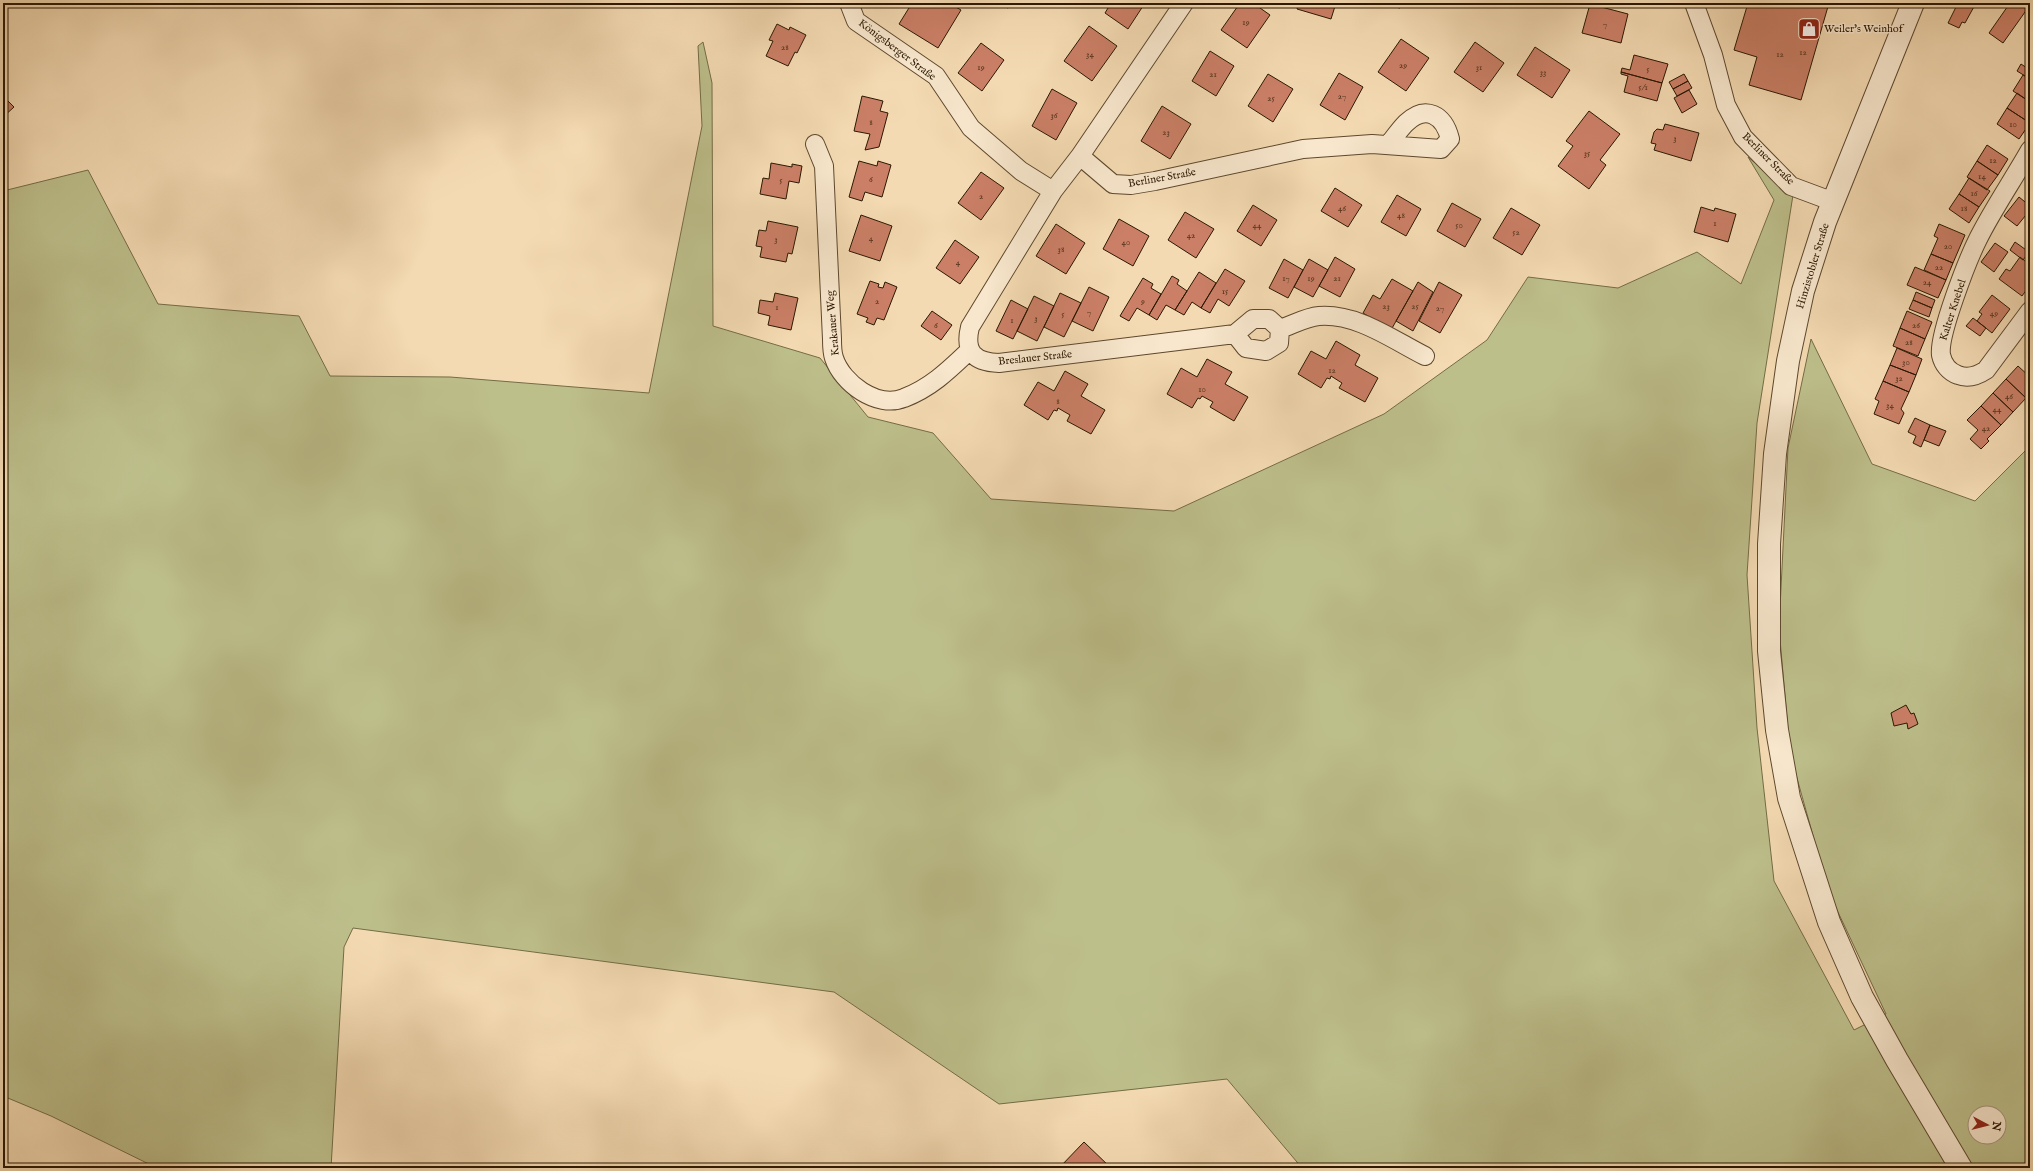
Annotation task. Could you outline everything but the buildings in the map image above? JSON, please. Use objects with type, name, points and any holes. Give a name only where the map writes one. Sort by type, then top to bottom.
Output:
[{"type":"street","name":"Königsberger Straße","points":[[849,3],[856,21],[936,76],[971,128],[1021,171],[1053,191]]},
{"type":"street","points":[[970,350],[967,340],[970,327],[1053,191],[1080,156],[1184,3]]},
{"type":"street","name":"Berliner Straße","points":[[1694,3],[1713,55],[1726,105],[1743,137],[1791,186],[1834,202]]},
{"type":"street","name":"Hinzistobler Straße","points":[[1913,3],[1817,245],[1803,291],[1788,361],[1775,454],[1768,544],[1768,621],[1777,730],[1789,798],[1829,922],[1862,997],[1897,1060],[1961,1168]]},
{"type":"street","name":"Krakauer Weg","points":[[815,144],[824,166],[834,357],[846,378],[866,395],[883,400],[903,399],[933,383],[970,350]]},
{"type":"street","name":"Berliner Straße","points":[[1080,156],[1113,184],[1131,185],[1303,149],[1372,144],[1388,145]]},
{"type":"street","name":"Kalter Knebel","points":[[2030,150],[1977,240],[1952,304],[1941,347],[1944,363],[1955,374],[1963,377],[1979,375],[1986,370],[2030,311]]},
{"type":"street","points":[[1280,329],[1318,316],[1341,318],[1359,322],[1425,356]]},
{"type":"street","points":[[1269,318],[1280,329],[1279,343],[1266,351],[1246,348],[1235,334],[1253,319],[1269,318]]},
{"type":"street","name":"Breslauer Straße","points":[[970,350],[976,358],[984,363],[999,363],[1235,334]]},
{"type":"green space","points":[[703,42],[712,83],[713,326],[820,358],[868,417],[933,433],[991,499],[1174,511],[1384,414],[1487,340],[1528,277],[1618,288],[1697,252],[1741,284],[1774,200],[1748,157],[1793,195],[1757,423],[1747,575],[1757,728],[1774,881],[1854,1030],[1886,1014],[1829,893],[1790,753],[1779,628],[1788,448],[1811,339],[1872,464],[1975,501],[2030,446],[2030,1168],[1302,1168],[1227,1079],[999,1104],[834,992],[353,928],[344,947],[331,1168],[157,1168],[51,1116],[3,1096],[3,191],[88,170],[158,304],[299,316],[330,376],[450,377],[649,393],[702,126],[698,46]]},
{"type":"place","name":"Weiler's Weinhof","points":[[1809,29]]}]
